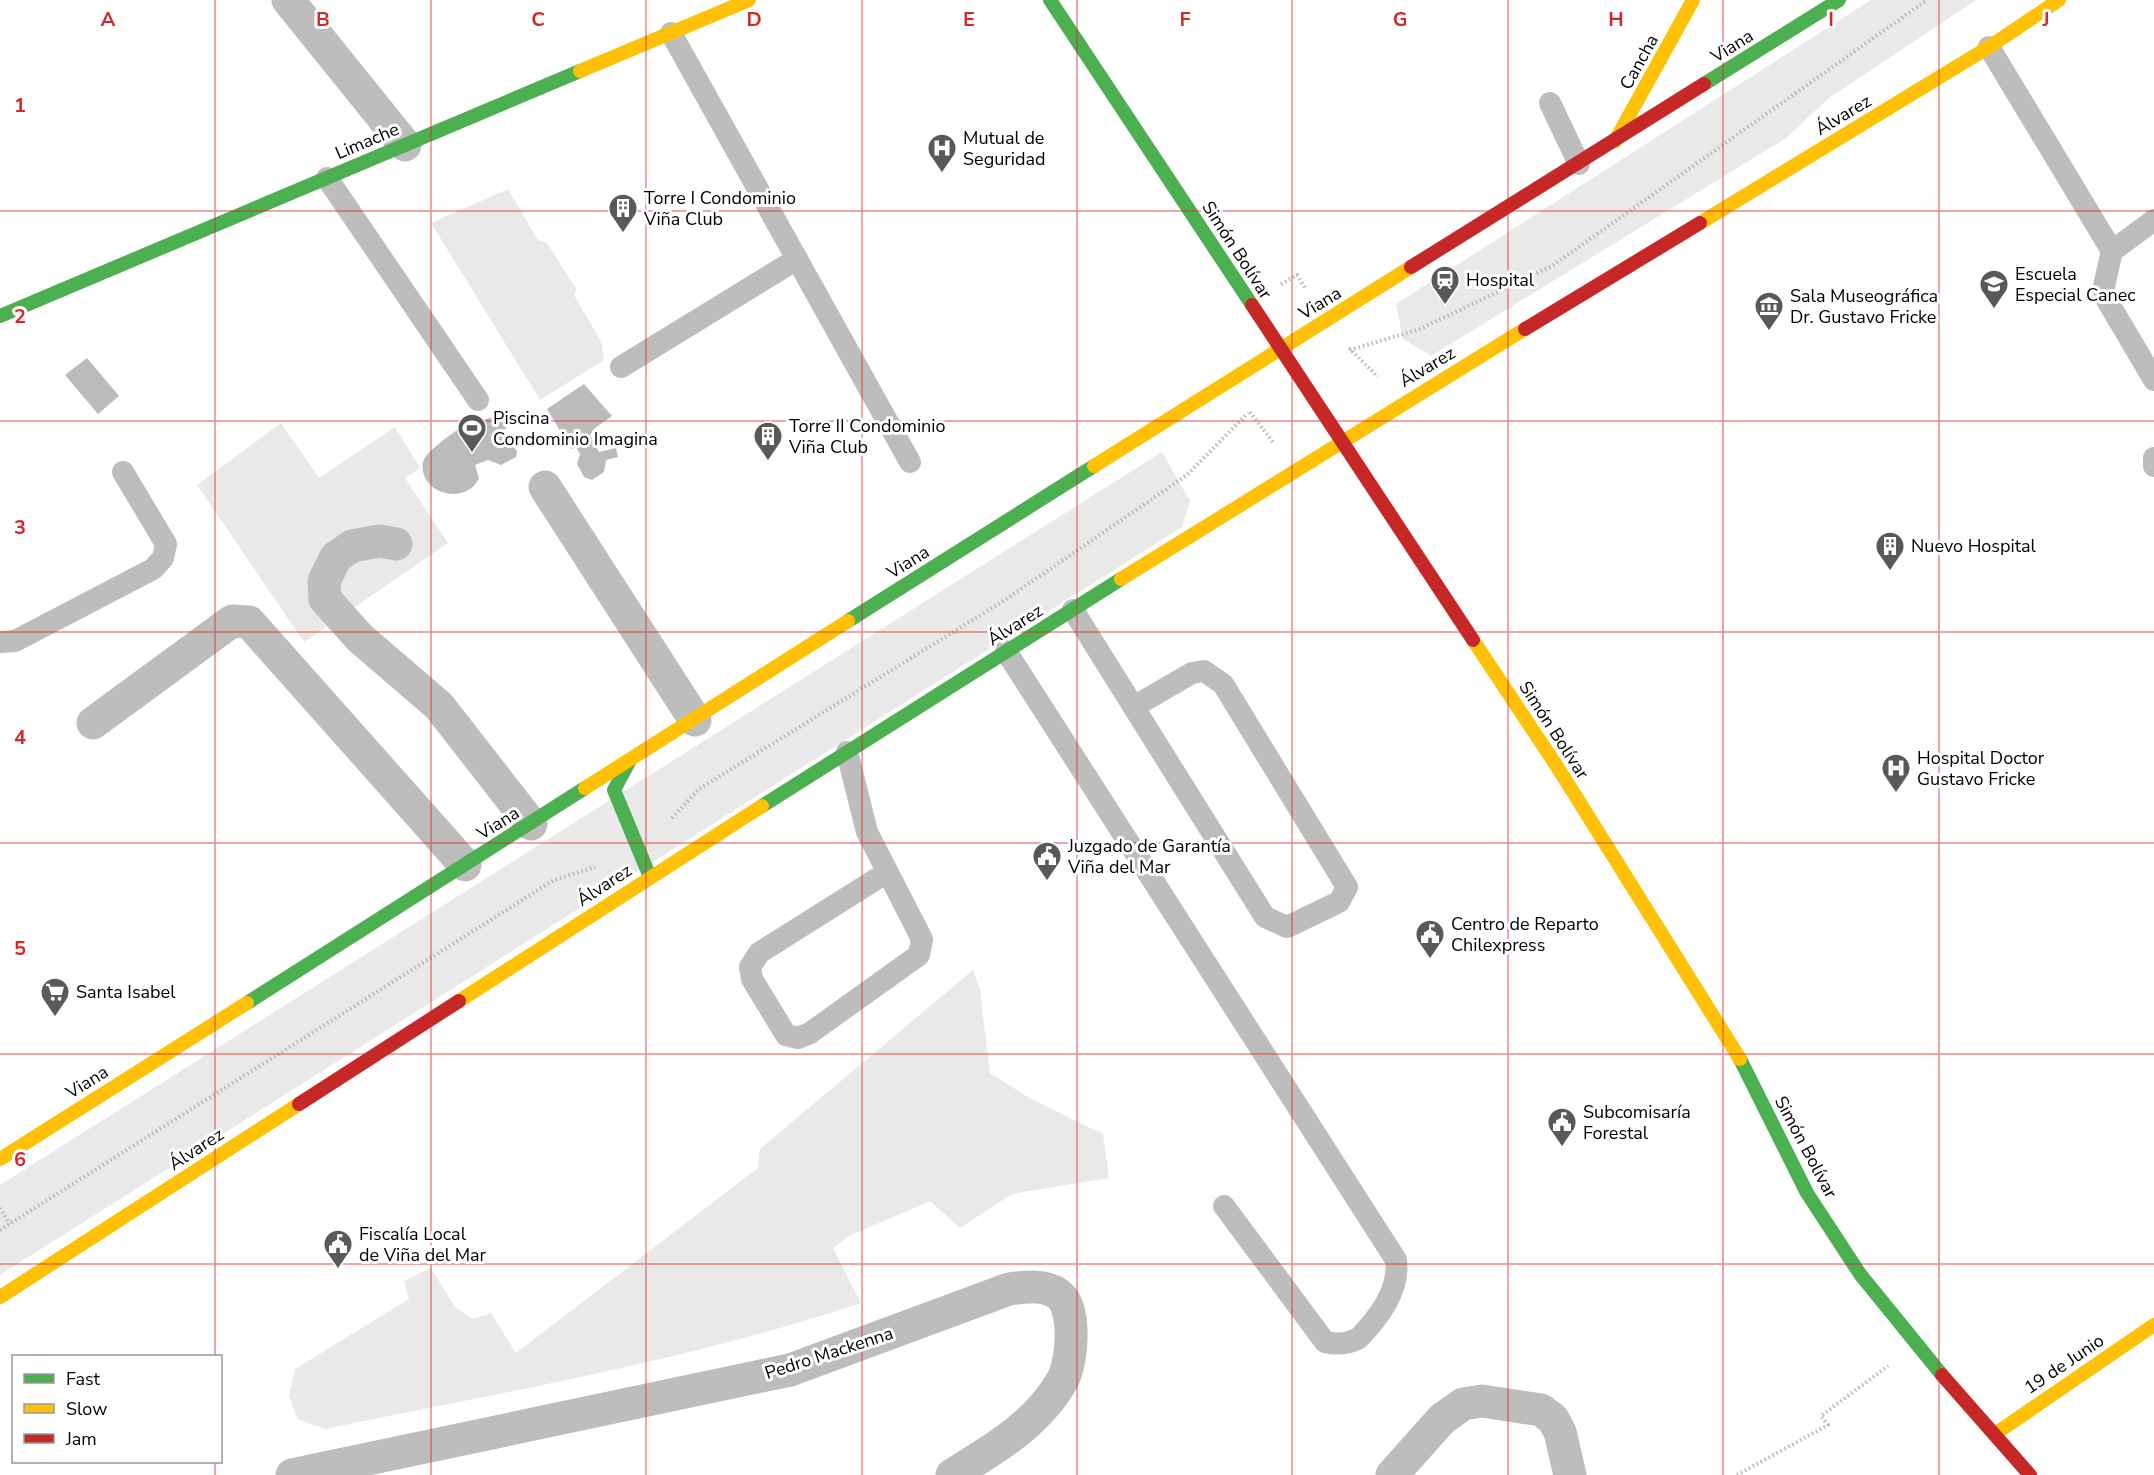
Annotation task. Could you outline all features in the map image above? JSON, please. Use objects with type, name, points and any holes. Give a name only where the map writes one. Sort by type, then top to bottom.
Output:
[{"type":"main road","name":"Simón Bolívar","points":[[1050,0],[1558,768],[1734,1047],[1813,1202],[1860,1274],[1916,1345],[2031,1475]]},
{"type":"main road","name":"Cancha","points":[[1615,141],[1693,0]]},
{"type":"main road","name":"Viana","points":[[0,1159],[1280,348],[1579,164],[1839,0]]},
{"type":"main road","points":[[1989,47],[2034,0]]},
{"type":"main road","name":"Álvarez","points":[[0,1297],[650,877],[1006,651],[1341,440],[1989,47],[2059,0]]},
{"type":"main road","name":"Limache","points":[[0,316],[671,33],[726,4]]},
{"type":"main road","points":[[629,762],[614,790],[638,853],[650,877]]},
{"type":"main road","name":"19 de Junio","points":[[1995,1434],[2154,1325]]},
{"type":"street","points":[[288,0],[405,145]]},
{"type":"street","points":[[545,487],[695,720]]},
{"type":"street","points":[[396,544],[379,541],[352,546],[336,557],[324,581],[324,599],[360,638],[439,706],[531,824]]},
{"type":"street","points":[[93,723],[232,621],[249,622],[465,865]]},
{"type":"street","name":"Pedro Mackenna","points":[[292,1475],[789,1370],[1009,1289],[1026,1286],[1042,1288],[1058,1294],[1066,1302],[1070,1317],[1070,1349],[1065,1375],[1055,1391],[1025,1426],[987,1465],[952,1475]]},
{"type":"street","points":[[1392,1475],[1442,1419],[1463,1404],[1482,1401],[1541,1410],[1553,1419],[1560,1432],[1570,1475]]},
{"type":"lane","points":[[671,33],[910,462]]},
{"type":"lane","points":[[1989,47],[2112,251]]},
{"type":"lane","points":[[1550,103],[1579,164]]},
{"type":"lane","points":[[327,178],[478,400]]},
{"type":"lane","points":[[2154,220],[2112,251],[2104,286],[2105,297],[2154,380]]},
{"type":"lane","points":[[621,367],[797,259]]},
{"type":"lane","points":[[2154,458],[2154,466]]},
{"type":"lane","points":[[0,642],[15,641],[153,569],[163,558],[166,544],[123,472]]},
{"type":"lane","points":[[1072,610],[1135,706],[1266,917],[1287,927],[1339,902],[1344,897],[1347,887],[1223,684],[1204,671],[1192,673],[1135,706]]},
{"type":"lane","points":[[1006,651],[1396,1260],[1398,1271],[1388,1301],[1359,1338],[1352,1342],[1335,1344],[1325,1342],[1224,1206]]},
{"type":"lane","points":[[847,752],[867,832],[886,873],[922,939],[919,955],[810,1033],[798,1038],[786,1035],[752,980],[750,967],[759,953],[886,873]]},
{"type":"path","points":[[0,1230],[554,880],[638,853],[699,789],[1002,602],[1187,475],[1262,401],[1299,376],[1335,353],[1420,329],[1552,266],[1927,0]]},
{"type":"path","points":[[0,1208],[10,1224]]},
{"type":"path","points":[[1737,1475],[1828,1425],[1821,1416],[1916,1345]]},
{"type":"shaded area","points":[[1871,0],[1976,0],[1829,98],[1786,138],[1431,356],[1403,339],[1396,304]]},
{"type":"shaded area","points":[[508,189],[538,240],[547,243],[577,290],[574,295],[602,343],[604,360],[540,400],[431,223]]},
{"type":"shaded area","points":[[87,358],[119,396],[98,414],[65,375]]},
{"type":"shaded area","points":[[584,384],[612,416],[595,428],[590,435],[599,452],[616,448],[618,457],[606,460],[604,472],[592,480],[584,477],[577,464],[580,454],[576,447],[571,449],[547,409]]},
{"type":"shaded area","name":"Piscina Condominio Imagina","points":[[498,414],[507,427],[501,434],[517,451],[516,457],[501,465],[488,460],[475,465],[479,478],[473,487],[464,492],[445,493],[435,489],[423,473],[423,462],[429,452],[463,426]]},
{"type":"shaded area","points":[[281,423],[319,478],[395,427],[420,468],[405,478],[448,543],[304,642],[197,485]]},
{"type":"shaded area","points":[[1162,452],[1190,501],[1182,527],[0,1275],[0,1185]]},
{"type":"shaded area","points":[[973,970],[980,990],[990,1073],[1031,1099],[1103,1134],[1109,1178],[1012,1194],[960,1228],[930,1201],[849,1236],[833,1248],[861,1303],[795,1324],[595,1374],[325,1429],[298,1419],[289,1397],[295,1369],[409,1299],[404,1281],[431,1268],[455,1307],[473,1319],[491,1313],[516,1353],[758,1168],[760,1149]]},
{"type":"traffic: fast","points":[[1050,0],[1252,305]]},
{"type":"traffic: fast","points":[[1704,84],[1839,0]]},
{"type":"traffic: fast","points":[[0,316],[580,71]]},
{"type":"traffic: fast","points":[[848,621],[1094,466]]},
{"type":"traffic: fast","points":[[762,806],[1121,579]]},
{"type":"traffic: fast","points":[[629,762],[614,790],[650,877]]},
{"type":"traffic: fast","points":[[247,1003],[585,788]]},
{"type":"traffic: fast","points":[[1740,1059],[1807,1193],[1860,1274],[1942,1375]]},
{"type":"traffic: slow","points":[[580,71],[749,0]]},
{"type":"traffic: slow","points":[[1615,141],[1693,0]]},
{"type":"traffic: slow","points":[[1700,223],[1989,47],[2059,0]]},
{"type":"traffic: slow","points":[[1094,466],[1411,267]]},
{"type":"traffic: slow","points":[[1121,579],[1525,329]]},
{"type":"traffic: slow","points":[[585,788],[848,621]]},
{"type":"traffic: slow","points":[[1473,640],[1558,768],[1740,1059]]},
{"type":"traffic: slow","points":[[459,1001],[762,806]]},
{"type":"traffic: slow","points":[[0,1159],[247,1003]]},
{"type":"traffic: slow","points":[[0,1297],[299,1104]]},
{"type":"traffic: slow","points":[[1995,1434],[2154,1325]]},
{"type":"traffic: jam","points":[[1411,267],[1704,84]]},
{"type":"traffic: jam","points":[[1525,329],[1700,223]]},
{"type":"traffic: jam","points":[[1252,305],[1473,640]]},
{"type":"traffic: jam","points":[[299,1104],[459,1001]]},
{"type":"traffic: jam","points":[[1942,1375],[2030,1475]]},
{"type":"place","name":"Mutual de Seguridad","points":[[942,174]]},
{"type":"place","name":"Torre I Condominio Viña Club","points":[[623,234]]},
{"type":"place","name":"Hospital","points":[[1445,306]]},
{"type":"place","name":"Escuela Especial Canec","points":[[1994,310]]},
{"type":"place","name":"Sala Museográfica Dr. Gustavo Fricke","points":[[1769,332]]},
{"type":"place","name":"Piscina Condominio Imagina","points":[[472,454]]},
{"type":"place","name":"Torre II Condominio Viña Club","points":[[768,462]]},
{"type":"place","name":"Nuevo Hospital","points":[[1890,572]]},
{"type":"place","name":"Hospital Doctor Gustavo Fricke","points":[[1896,794]]},
{"type":"place","name":"Juzgado de Garantía Viña del Mar","points":[[1047,882]]},
{"type":"place","name":"Centro de Reparto Chilexpress","points":[[1430,960]]},
{"type":"place","name":"Santa Isabel","points":[[55,1018]]},
{"type":"place","name":"Subcomisaría Forestal","points":[[1562,1148]]},
{"type":"place","name":"Fiscalía Local de Viña del Mar","points":[[338,1270]]}]
